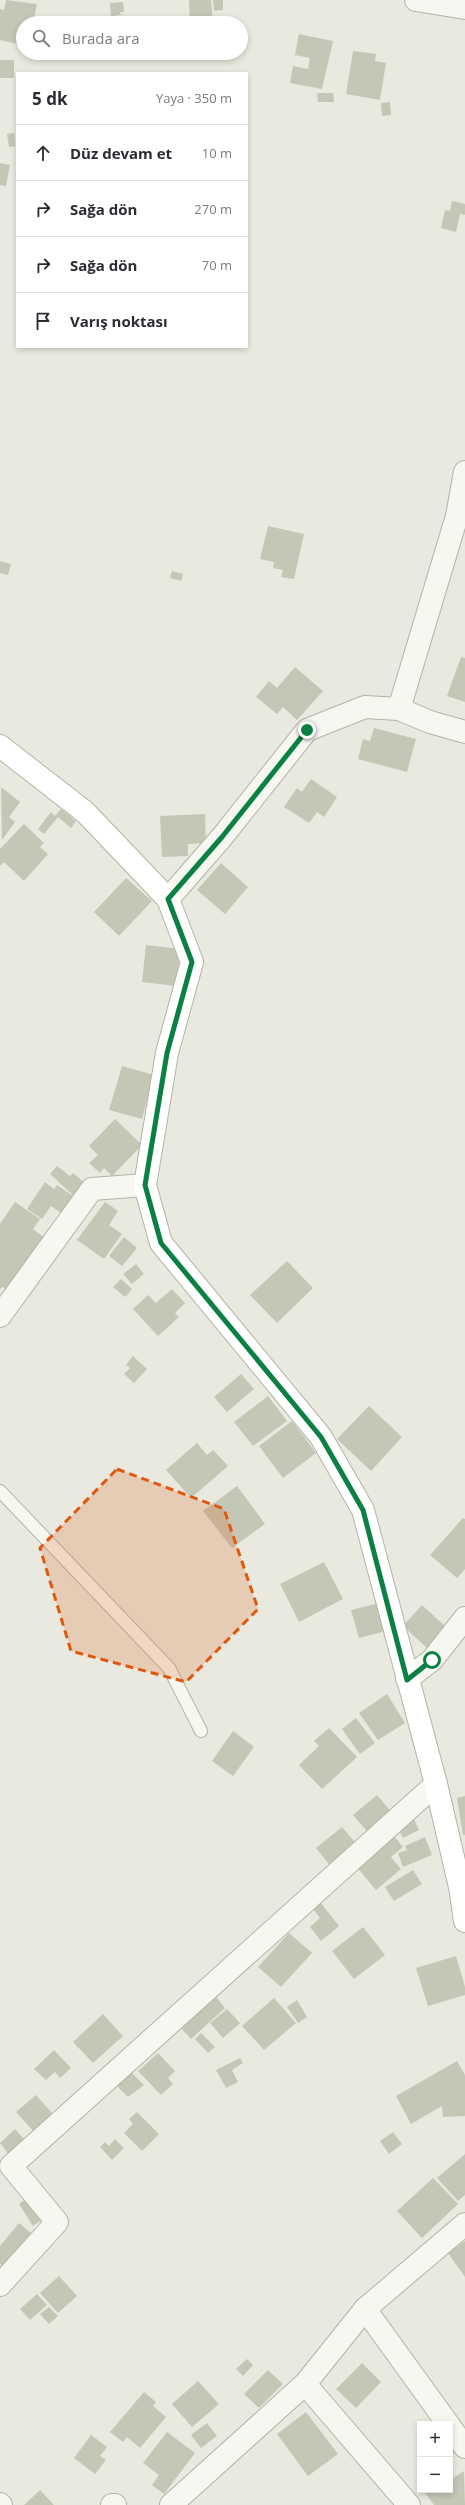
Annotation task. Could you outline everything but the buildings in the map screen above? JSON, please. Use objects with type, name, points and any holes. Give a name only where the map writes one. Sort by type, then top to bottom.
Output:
[{"type":"street","points":[[416,0],[465,8]]},
{"type":"street","points":[[399,709],[457,516],[465,472]]},
{"type":"street","points":[[168,899],[222,837],[307,730],[366,707],[399,709],[430,722],[465,732]]},
{"type":"street","points":[[0,746],[85,812],[168,899],[192,962],[167,1053],[145,1185],[161,1243],[321,1437],[363,1510],[407,1680],[436,1784],[460,1887],[465,1921]]},
{"type":"street","points":[[0,1316],[92,1189],[145,1185]]},
{"type":"street","points":[[407,1680],[432,1660],[465,1618]]},
{"type":"street","points":[[0,2285],[57,2222],[5,2161],[436,1784]]},
{"type":"street","points":[[171,2505],[305,2384],[364,2309],[465,2224]]},
{"type":"street","points":[[364,2309],[446,2421]]},
{"type":"street","points":[[305,2384],[409,2505]]},
{"type":"street","points":[[453,2431],[465,2448]]},
{"type":"lane","points":[[0,1491],[169,1668],[201,1731]]},
{"type":"highlighted area","points":[[117,1469],[224,1509],[258,1609],[186,1682],[71,1651],[40,1548]]},
{"type":"route","points":[[307,730],[222,837],[168,899],[192,962],[167,1053],[145,1185],[161,1243],[321,1437],[363,1510],[407,1680],[432,1660]]}]
